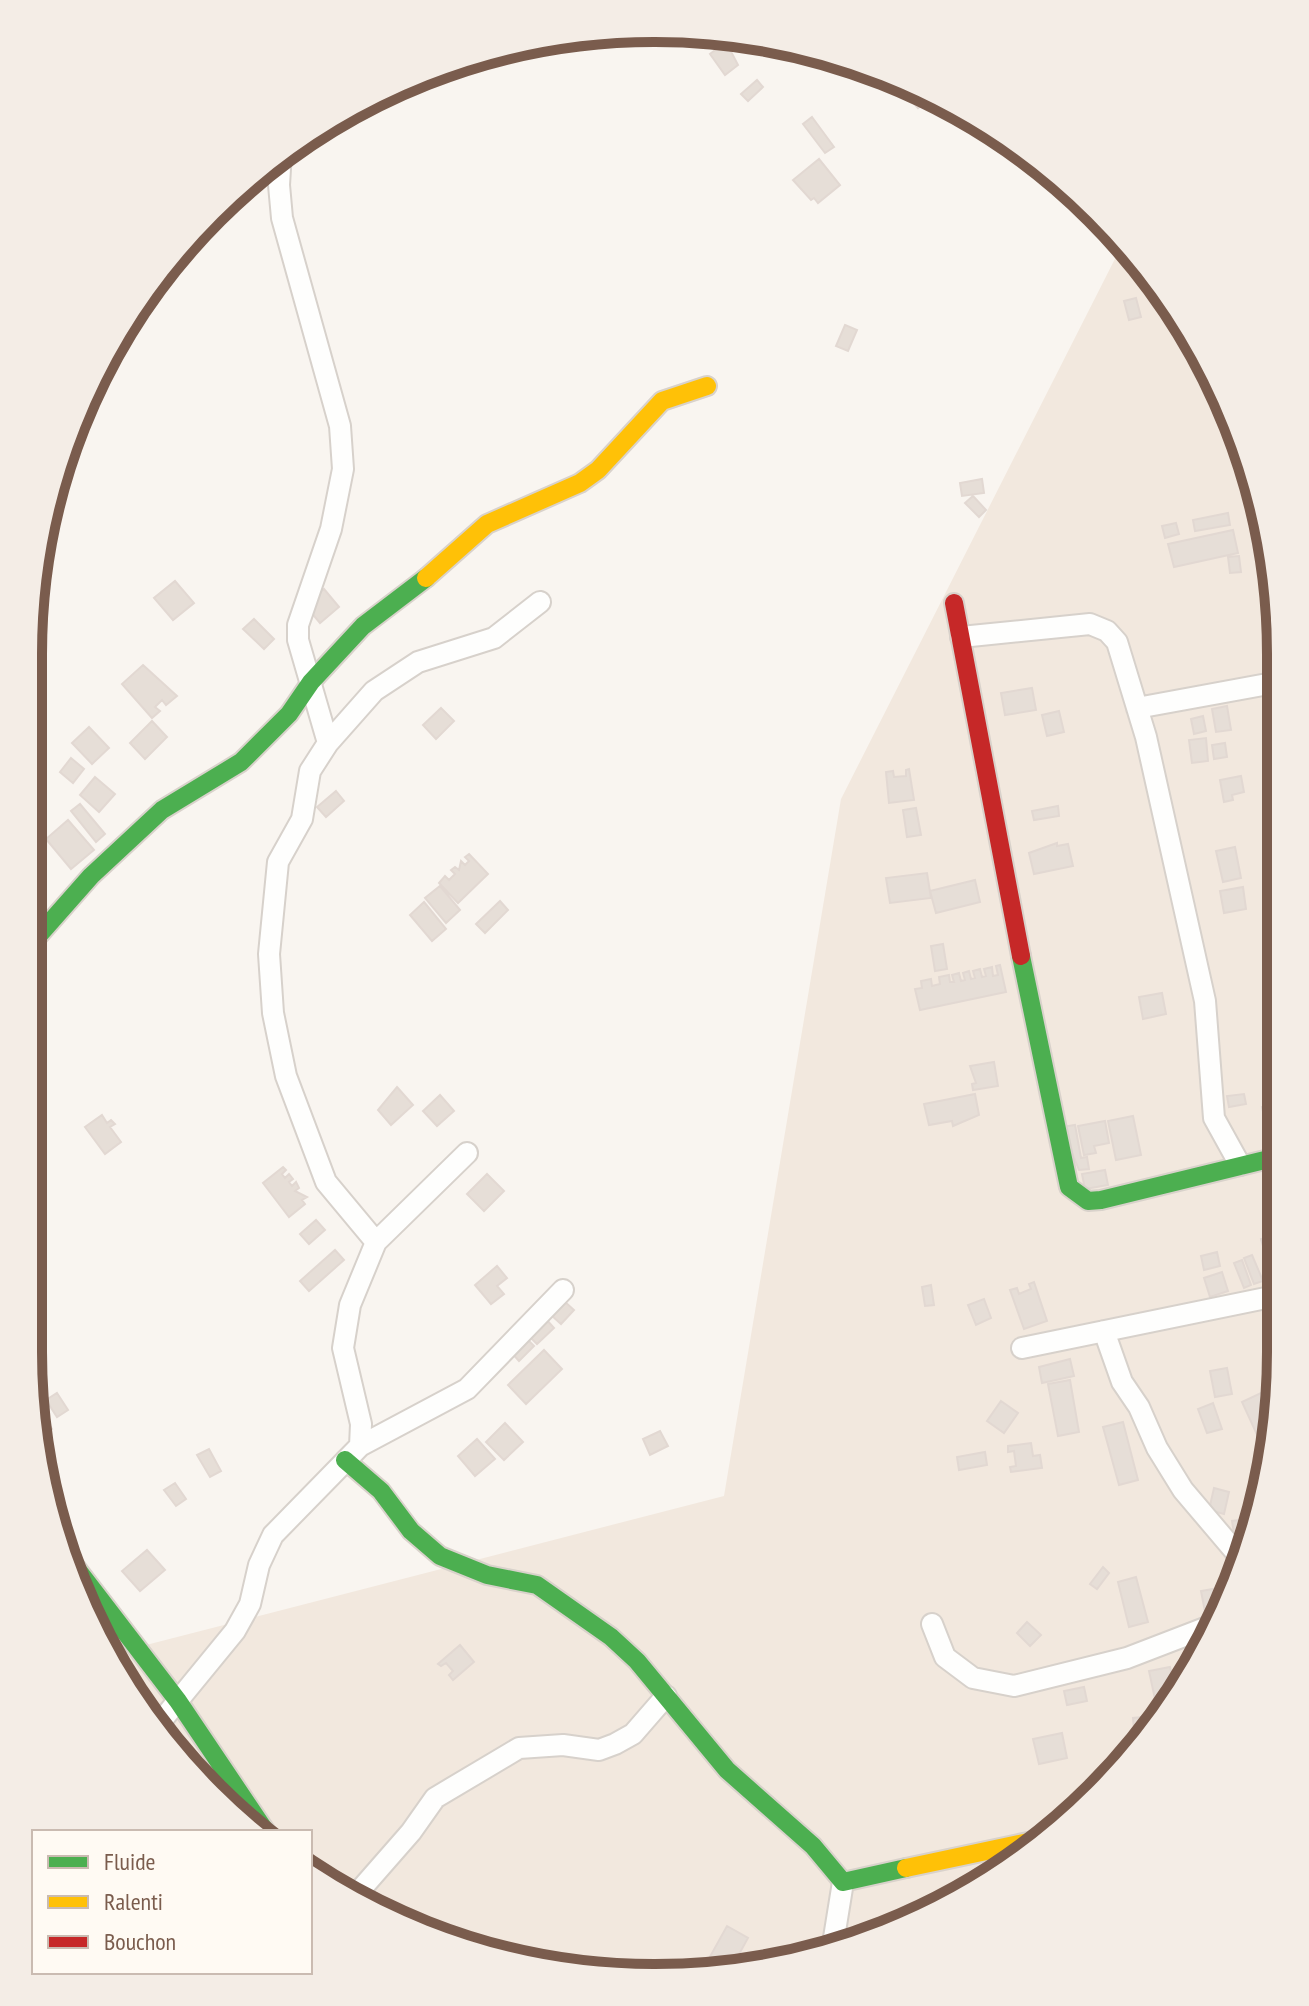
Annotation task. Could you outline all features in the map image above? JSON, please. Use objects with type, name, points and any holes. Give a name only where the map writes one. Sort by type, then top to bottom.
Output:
[{"type":"street","points":[[281,170],[282,218],[340,426],[343,469],[331,529],[300,608],[298,625],[328,743]]},
{"type":"street","points":[[42,932],[91,876],[162,810],[241,762],[289,714],[311,682],[353,636],[405,597],[487,524],[580,483],[608,460],[650,410],[662,401],[707,386]]},
{"type":"street","points":[[376,1242],[326,1182],[286,1076],[273,1013],[269,954],[278,862],[302,819],[310,771],[328,743],[374,691],[418,662],[494,638],[540,602]]},
{"type":"street","points":[[954,603],[1069,1187],[1088,1201],[1101,1200],[1267,1159]]},
{"type":"street","points":[[961,637],[1090,624],[1107,631],[1117,642],[1137,708],[1205,1001],[1214,1118],[1240,1165]]},
{"type":"street","points":[[1137,708],[1267,683]]},
{"type":"street","points":[[353,1453],[361,1424],[343,1348],[350,1305],[376,1242],[467,1153]]},
{"type":"street","points":[[164,1718],[235,1631],[250,1604],[259,1565],[273,1535],[353,1453],[467,1389],[563,1290]]},
{"type":"street","points":[[1022,1348],[1267,1298]]},
{"type":"street","points":[[1104,1331],[1122,1382],[1139,1407],[1157,1448],[1183,1490],[1233,1549]]},
{"type":"street","points":[[353,1453],[411,1531],[440,1556],[487,1575],[537,1585],[611,1637],[637,1661],[727,1770],[813,1846],[843,1882],[834,1936]]},
{"type":"street","points":[[88,1584],[178,1701],[254,1815]]},
{"type":"street","points":[[932,1624],[945,1657],[973,1678],[1014,1686],[1127,1658],[1200,1630]]},
{"type":"street","points":[[361,1889],[411,1832],[435,1798],[519,1748],[563,1745],[599,1750],[615,1744],[633,1734],[666,1696]]},
{"type":"street","points":[[843,1882],[1017,1844]]},
{"type":"shaded area","points":[[1117,254],[1164,314],[1185,348],[1220,420],[1246,496],[1262,575],[1266,614],[1266,1392],[1255,1471],[1234,1548],[1204,1622],[1185,1658],[1164,1692],[1115,1755],[1088,1785],[1027,1837],[995,1861],[925,1901],[813,1943],[734,1959],[695,1963],[614,1963],[575,1959],[496,1943],[458,1931],[384,1901],[314,1861],[312,1830],[273,1830],[251,1812],[194,1755],[145,1692],[121,1652],[724,1496],[841,799]]},
{"type":"building","points":[[721,46],[728,46],[738,65],[725,75],[710,54]]},
{"type":"building","points":[[757,80],[763,87],[748,101],[741,94]]},
{"type":"building","points":[[909,98],[923,104],[918,108]]},
{"type":"building","points":[[812,117],[834,147],[825,153],[803,124]]},
{"type":"building","points":[[819,159],[840,185],[818,203],[814,198],[811,200],[793,180]]},
{"type":"building","points":[[1136,298],[1141,317],[1129,320],[1124,301]]},
{"type":"building","points":[[845,325],[857,330],[848,351],[836,346]]},
{"type":"building","points":[[982,479],[984,493],[962,496],[960,483]]},
{"type":"building","points":[[973,496],[986,510],[979,517],[965,503]]},
{"type":"building","points":[[1228,513],[1230,525],[1195,531],[1193,520]]},
{"type":"building","points":[[1176,523],[1179,534],[1165,538],[1162,526]]},
{"type":"building","points":[[1233,530],[1238,553],[1174,567],[1168,544]]},
{"type":"building","points":[[1239,556],[1241,572],[1230,573],[1228,557]]},
{"type":"building","points":[[175,581],[194,603],[173,620],[154,598]]},
{"type":"building","points":[[324,589],[339,607],[320,623],[305,605]]},
{"type":"building","points":[[254,619],[274,639],[264,649],[243,629]]},
{"type":"building","points":[[143,665],[177,696],[166,705],[162,700],[155,707],[160,711],[152,718],[122,684]]},
{"type":"building","points":[[1032,688],[1036,710],[1005,715],[1001,693]]},
{"type":"building","points":[[1227,706],[1231,730],[1216,732],[1212,709]]},
{"type":"building","points":[[441,708],[454,721],[436,739],[423,725]]},
{"type":"building","points":[[1059,711],[1064,732],[1047,736],[1042,715]]},
{"type":"building","points":[[1203,716],[1206,731],[1194,734],[1191,719]]},
{"type":"building","points":[[152,721],[167,737],[145,759],[130,743]]},
{"type":"building","points":[[89,727],[109,748],[92,764],[72,743]]},
{"type":"building","points":[[1206,738],[1208,761],[1192,763],[1189,740]]},
{"type":"building","points":[[1225,743],[1227,757],[1214,759],[1212,745]]},
{"type":"building","points":[[71,758],[84,769],[73,783],[60,772]]},
{"type":"building","points":[[909,769],[914,800],[889,803],[886,772],[893,771],[894,777],[906,776]]},
{"type":"building","points":[[1241,776],[1244,792],[1232,795],[1233,800],[1224,802],[1220,780]]},
{"type":"building","points":[[95,777],[115,794],[99,812],[80,795]]},
{"type":"building","points":[[336,791],[344,801],[326,817],[317,807]]},
{"type":"building","points":[[80,804],[105,834],[96,842],[71,811]]},
{"type":"building","points":[[1058,806],[1059,816],[1034,820],[1032,811]]},
{"type":"building","points":[[916,808],[921,835],[907,837],[903,810]]},
{"type":"building","points":[[68,820],[94,850],[71,869],[46,839]]},
{"type":"building","points":[[1057,843],[1057,846],[1068,844],[1073,866],[1034,874],[1029,853]]},
{"type":"building","points":[[1235,847],[1241,878],[1223,882],[1216,851]]},
{"type":"building","points":[[469,854],[488,874],[458,903],[439,883],[445,876],[449,880],[455,874],[451,870],[455,867],[459,870],[461,861],[465,865],[469,861],[465,857]]},
{"type":"building","points":[[927,873],[931,898],[890,903],[886,878]]},
{"type":"building","points":[[975,880],[980,902],[936,913],[930,891]]},
{"type":"building","points":[[440,886],[460,910],[446,923],[425,898]]},
{"type":"building","points":[[1243,887],[1246,909],[1224,913],[1220,891]]},
{"type":"building","points":[[500,901],[508,910],[485,933],[476,924]]},
{"type":"building","points":[[424,902],[446,929],[432,941],[410,915]]},
{"type":"building","points":[[943,944],[947,969],[935,971],[931,946]]},
{"type":"building","points":[[1000,965],[1006,992],[920,1010],[915,989],[922,988],[921,981],[931,979],[932,986],[940,984],[939,977],[949,975],[950,982],[954,982],[952,975],[959,973],[961,981],[965,980],[963,973],[969,971],[971,979],[975,978],[973,971],[980,969],[982,977],[986,976],[984,969],[992,967],[993,976],[998,975],[996,966]]},
{"type":"building","points":[[1162,993],[1166,1014],[1143,1019],[1139,997]]},
{"type":"building","points":[[994,1062],[998,1086],[973,1090],[972,1084],[976,1083],[970,1066]]},
{"type":"building","points":[[397,1087],[413,1105],[391,1125],[378,1110]]},
{"type":"building","points":[[975,1094],[979,1115],[953,1126],[952,1121],[929,1125],[924,1104]]},
{"type":"building","points":[[1244,1094],[1246,1104],[1229,1107],[1227,1096]]},
{"type":"building","points":[[440,1095],[454,1111],[437,1126],[423,1111]]},
{"type":"building","points":[[1267,1106],[1267,1130],[1262,1107]]},
{"type":"building","points":[[102,1115],[107,1123],[111,1120],[115,1124],[110,1127],[121,1142],[105,1154],[85,1127]]},
{"type":"building","points":[[1133,1116],[1141,1155],[1116,1160],[1108,1121]]},
{"type":"building","points":[[1105,1121],[1109,1143],[1094,1146],[1096,1153],[1084,1155],[1078,1126]]},
{"type":"building","points":[[1075,1125],[1081,1158],[1087,1157],[1089,1169],[1079,1170],[1062,1127]]},
{"type":"building","points":[[283,1167],[286,1170],[282,1174],[285,1178],[289,1174],[293,1179],[289,1182],[292,1186],[296,1182],[299,1188],[295,1191],[307,1197],[302,1200],[305,1204],[289,1217],[263,1183]]},
{"type":"building","points":[[1105,1170],[1108,1185],[1085,1189],[1082,1174]]},
{"type":"building","points":[[487,1174],[504,1191],[484,1211],[467,1194]]},
{"type":"building","points":[[316,1220],[325,1230],[309,1244],[300,1234]]},
{"type":"building","points":[[1267,1237],[1267,1260],[1261,1239]]},
{"type":"building","points":[[335,1250],[344,1260],[309,1291],[300,1281]]},
{"type":"building","points":[[1217,1252],[1220,1266],[1204,1270],[1201,1256]]},
{"type":"building","points":[[1252,1255],[1263,1281],[1254,1284],[1244,1258]]},
{"type":"building","points":[[1242,1260],[1251,1285],[1244,1288],[1234,1263]]},
{"type":"building","points":[[497,1266],[507,1278],[497,1286],[504,1294],[491,1304],[475,1285]]},
{"type":"building","points":[[1222,1272],[1228,1291],[1210,1297],[1204,1278]]},
{"type":"building","points":[[1034,1282],[1047,1321],[1024,1329],[1010,1290],[1017,1288],[1019,1294],[1031,1289],[1029,1284]]},
{"type":"building","points":[[931,1285],[934,1305],[925,1306],[922,1287]]},
{"type":"building","points":[[984,1299],[991,1318],[976,1325],[968,1305]]},
{"type":"building","points":[[564,1301],[574,1310],[561,1324],[551,1315]]},
{"type":"building","points":[[545,1318],[554,1328],[537,1344],[527,1334]]},
{"type":"building","points":[[524,1336],[534,1346],[519,1361],[510,1351]]},
{"type":"building","points":[[544,1350],[562,1369],[526,1404],[508,1385]]},
{"type":"building","points":[[1070,1359],[1074,1376],[1042,1383],[1039,1367]]},
{"type":"building","points":[[1227,1368],[1232,1394],[1215,1397],[1210,1371]]},
{"type":"building","points":[[1070,1380],[1079,1432],[1058,1436],[1048,1384]]},
{"type":"building","points":[[1263,1392],[1265,1397],[1260,1442],[1242,1402]]},
{"type":"building","points":[[57,1393],[68,1410],[57,1417],[46,1400]]},
{"type":"building","points":[[1001,1401],[1018,1413],[1004,1433],[987,1421]]},
{"type":"building","points":[[1213,1403],[1222,1429],[1207,1433],[1198,1409]]},
{"type":"building","points":[[1123,1422],[1138,1480],[1119,1485],[1103,1427]]},
{"type":"building","points":[[505,1423],[523,1442],[504,1460],[486,1442]]},
{"type":"building","points":[[660,1431],[668,1446],[650,1455],[643,1439]]},
{"type":"building","points":[[477,1439],[495,1459],[475,1476],[458,1456]]},
{"type":"building","points":[[1031,1443],[1033,1456],[1040,1455],[1042,1468],[1011,1472],[1010,1467],[1016,1466],[1014,1451],[1008,1452],[1008,1446]]},
{"type":"building","points":[[209,1449],[221,1471],[210,1477],[197,1455]]},
{"type":"building","points":[[985,1452],[987,1465],[959,1470],[957,1457]]},
{"type":"building","points":[[175,1483],[186,1499],[176,1506],[164,1490]]},
{"type":"building","points":[[1214,1488],[1229,1492],[1224,1514],[1209,1510]]},
{"type":"building","points":[[1243,1520],[1236,1543],[1232,1521]]},
{"type":"building","points":[[147,1550],[165,1570],[140,1591],[122,1571]]},
{"type":"building","points":[[1103,1567],[1109,1573],[1097,1589],[1090,1584]]},
{"type":"building","points":[[1136,1577],[1148,1622],[1129,1627],[1118,1582]]},
{"type":"building","points":[[1213,1589],[1215,1598],[1206,1617],[1201,1591]]},
{"type":"building","points":[[1027,1622],[1041,1635],[1030,1646],[1017,1633]]},
{"type":"building","points":[[460,1645],[474,1662],[453,1680],[449,1675],[453,1671],[446,1663],[438,1664]]},
{"type":"building","points":[[1170,1667],[1172,1678],[1156,1703],[1149,1671]]},
{"type":"building","points":[[1084,1687],[1087,1701],[1067,1705],[1064,1691]]},
{"type":"building","points":[[1145,1717],[1134,1731],[1133,1718]]},
{"type":"building","points":[[1062,1733],[1067,1758],[1039,1764],[1033,1739]]},
{"type":"building","points":[[727,1926],[748,1938],[737,1959],[707,1962]]},
{"type":"traffic: fast","points":[[42,932],[91,876],[162,810],[241,762],[289,714],[311,682],[363,626],[426,578]]},
{"type":"traffic: fast","points":[[1021,956],[1069,1187],[1088,1201],[1101,1200],[1267,1159]]},
{"type":"traffic: fast","points":[[345,1460],[381,1491],[411,1531],[440,1556],[487,1575],[537,1585],[611,1637],[637,1661],[727,1770],[813,1846],[843,1882],[906,1868]]},
{"type":"traffic: fast","points":[[88,1584],[178,1701],[254,1815]]},
{"type":"traffic: slow","points":[[426,578],[487,524],[580,483],[598,470],[662,401],[707,386]]},
{"type":"traffic: slow","points":[[906,1868],[1017,1844]]},
{"type":"traffic: jam","points":[[954,603],[1021,956]]}]
